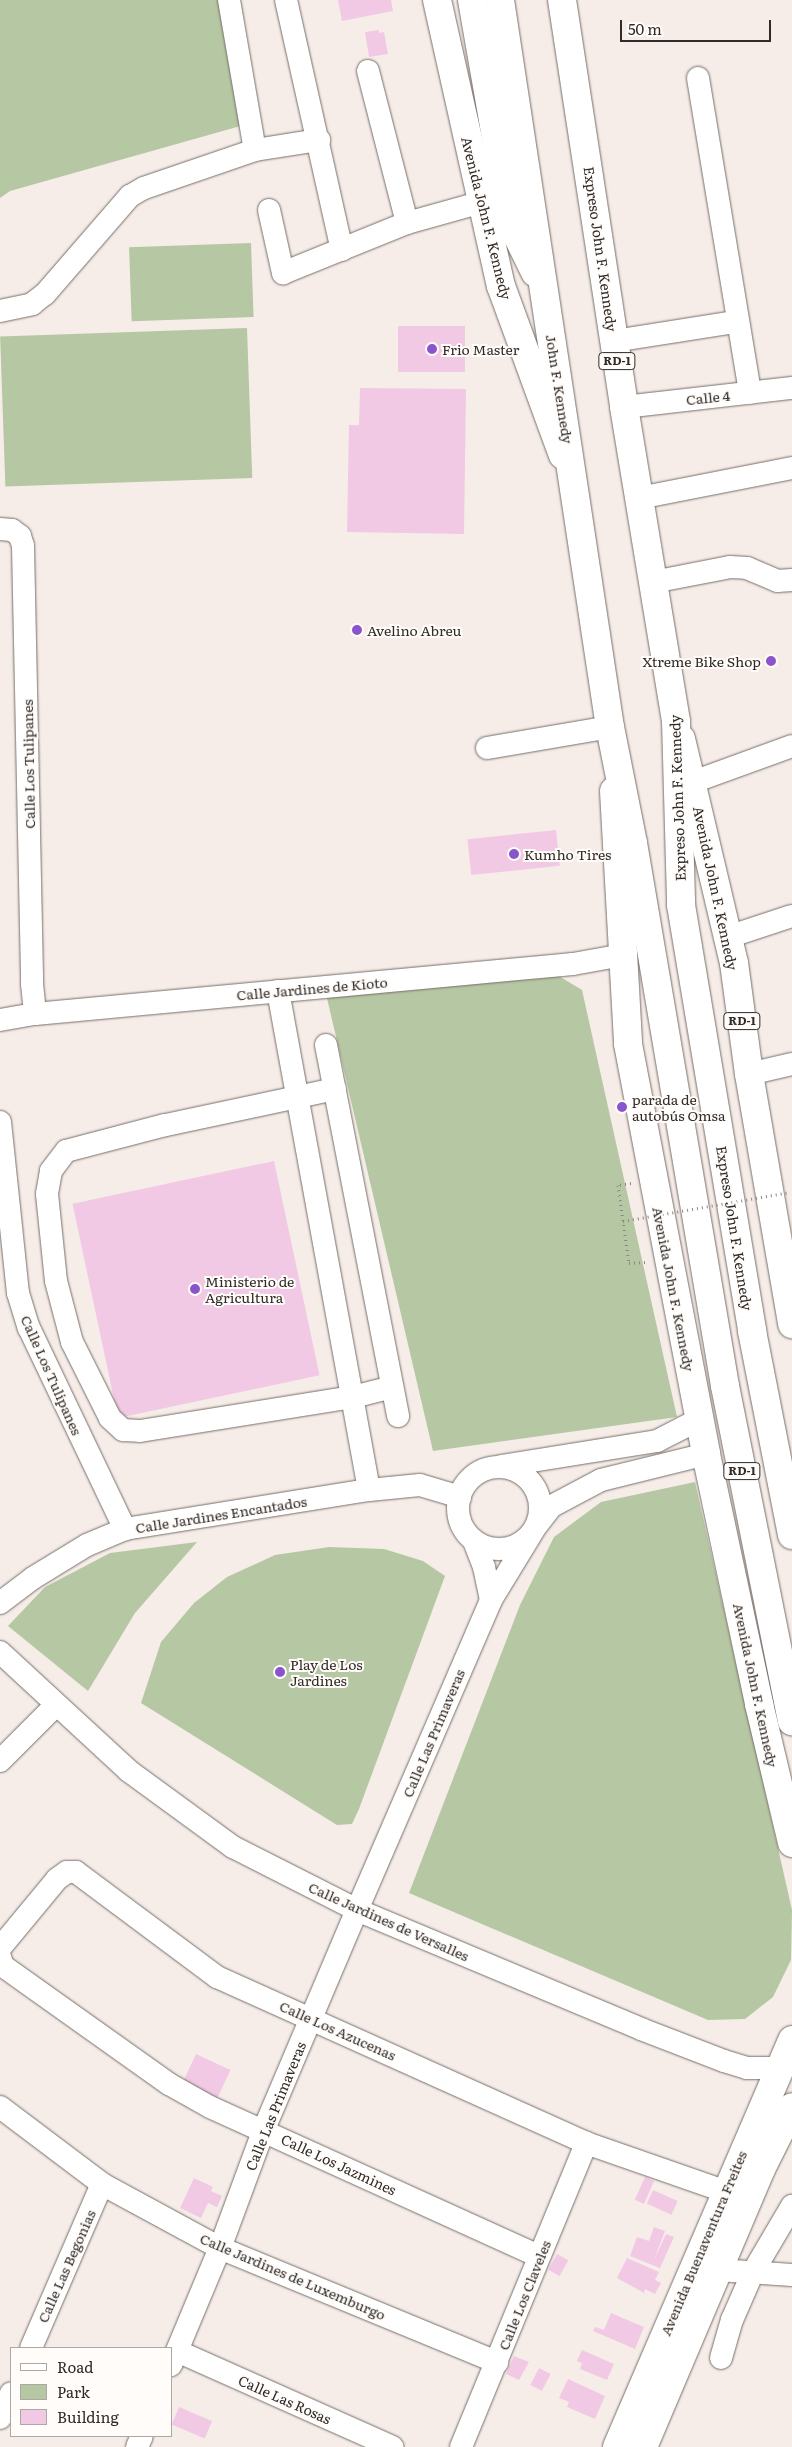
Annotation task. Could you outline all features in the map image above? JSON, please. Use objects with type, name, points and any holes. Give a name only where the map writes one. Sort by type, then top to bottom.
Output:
[{"type":"main road","name":"Avenida John F. Kennedy","points":[[437,0],[500,286],[574,488]]},
{"type":"main road","points":[[472,0],[511,223],[545,291]]},
{"type":"main road","name":"RD-1","points":[[500,0],[545,291]]},
{"type":"main road","name":"Expreso John F. Kennedy","points":[[562,0],[624,407],[676,721],[681,904],[733,1214],[792,1534]]},
{"type":"main road","name":"John F. Kennedy","points":[[545,291],[574,488]]},
{"type":"main road","name":"RD-1","points":[[574,488],[610,727],[635,853],[725,1386],[792,1721]]},
{"type":"main road","name":"Avenida John F. Kennedy","points":[[676,721],[693,782],[728,938],[749,1074],[792,1324]]},
{"type":"main road","name":"Avenida John F. Kennedy","points":[[610,727],[628,1044],[706,1454],[758,1704],[792,1843]]},
{"type":"main road","name":"Avenida Buenaventura Freites","points":[[617,2447],[724,2192],[792,2040]]},
{"type":"main road","name":"Avenida Buenaventura Freites","points":[[643,2447],[718,2270],[782,2138],[792,2107]]},
{"type":"street","points":[[229,0],[255,150]]},
{"type":"street","points":[[286,0],[319,140],[342,250]]},
{"type":"street","points":[[368,70],[407,223]]},
{"type":"street","points":[[698,78],[736,322],[750,393]]},
{"type":"street","points":[[0,311],[32,304],[44,294],[130,196],[158,182],[255,150],[319,140]]},
{"type":"street","points":[[269,210],[283,273],[407,223],[482,202]]},
{"type":"street","points":[[614,341],[736,322]]},
{"type":"street","name":"Calle 4","points":[[624,407],[792,388]]},
{"type":"street","points":[[639,498],[792,468]]},
{"type":"street","name":"Calle Los Tulipanes","points":[[0,529],[12,530],[20,536],[23,546],[32,984],[35,1014]]},
{"type":"street","points":[[653,582],[730,567],[747,568],[777,581],[792,580]]},
{"type":"street","points":[[487,748],[610,727]]},
{"type":"street","points":[[693,782],[792,746]]},
{"type":"street","points":[[728,938],[792,916]]},
{"type":"street","name":"Calle Jardines de Kioto","points":[[0,1020],[35,1014],[574,964],[623,955]]},
{"type":"street","points":[[278,991],[369,1490]]},
{"type":"street","points":[[326,1046],[398,1416]]},
{"type":"street","points":[[749,1074],[792,1064]]},
{"type":"street","points":[[335,1089],[164,1125],[66,1151],[51,1171],[47,1194],[56,1280],[72,1342],[110,1418],[123,1430],[140,1431],[353,1397],[392,1387]]},
{"type":"street","name":"Calle Los Tulipanes","points":[[0,1122],[20,1302],[28,1328],[125,1529]]},
{"type":"street","points":[[491,1600],[474,1541],[460,1521],[460,1496],[473,1476],[495,1467],[657,1442],[700,1419]]},
{"type":"street","name":"Calle Las Primaveras","points":[[174,2358],[220,2248],[264,2129],[491,1600],[552,1506],[601,1480],[706,1454]]},
{"type":"street","points":[[474,1541],[496,1550],[520,1544],[534,1531],[541,1511],[533,1484],[522,1474],[509,1468],[495,1467]]},
{"type":"street","name":"Calle Jardines Encantados","points":[[0,1603],[33,1578],[87,1545],[125,1529],[369,1490],[420,1485],[460,1496]]},
{"type":"street","name":"Calle Jardines de Versalles","points":[[0,1652],[128,1771],[233,1847],[357,1910],[724,2062],[747,2068],[778,2068]]},
{"type":"street","points":[[0,1761],[56,1705]]},
{"type":"street","name":"Calle Los Azucenas","points":[[0,1948],[57,1879],[67,1872],[76,1872],[217,1977],[312,2017],[586,2143],[724,2192]]},
{"type":"street","name":"Calle Los Jazmines","points":[[0,1956],[3,1966],[170,2084],[210,2107],[264,2129],[539,2256]]},
{"type":"street","name":"Calle Jardines de Luxemburgo","points":[[1,2109],[102,2184],[220,2248],[497,2362]]},
{"type":"street","name":"Calle Los Claveles","points":[[461,2447],[586,2143]]},
{"type":"street","name":"Calle Las Begonias","points":[[31,2347],[102,2184]]},
{"type":"street","points":[[721,2358],[732,2320],[753,2272],[792,2206]]},
{"type":"street","points":[[718,2270],[792,2275]]},
{"type":"street","name":"Calle Las Rosas","points":[[174,2358],[393,2447]]},
{"type":"street","points":[[0,2418],[10,2395]]},
{"type":"path","points":[[618,1185],[629,1263]]},
{"type":"path","points":[[623,1221],[791,1192]]},
{"type":"green space","points":[[0,0],[218,0],[244,125],[10,191],[0,198]]},
{"type":"green space","points":[[251,243],[254,317],[132,321],[129,247]]},
{"type":"green space","points":[[247,328],[252,478],[5,487],[0,337]]},
{"type":"green space","points":[[557,975],[582,990],[677,1417],[433,1451],[326,994]]},
{"type":"green space","points":[[695,1482],[792,1910],[791,1960],[773,1997],[745,2019],[708,2020],[409,1893],[520,1605],[554,1537],[601,1502]]},
{"type":"green space","points":[[197,1542],[135,1613],[88,1691],[8,1626],[45,1587],[110,1553]]},
{"type":"green space","name":"Play de Los Jardines","points":[[329,1547],[384,1549],[423,1561],[445,1576],[359,1809],[352,1824],[337,1825],[141,1703],[161,1642],[194,1603],[227,1577],[275,1555]]},
{"type":"building","points":[[338,0],[391,0],[393,11],[342,21]]},
{"type":"building","points":[[379,30],[379,33],[384,32],[388,54],[369,57],[365,32]]},
{"type":"building","name":"Frio Master","points":[[398,326],[465,326],[465,372],[398,372]]},
{"type":"building","points":[[360,388],[466,389],[464,534],[347,532],[349,425],[359,425]]},
{"type":"building","name":"Kumho Tires","points":[[556,830],[560,866],[471,875],[467,839]]},
{"type":"building","name":"Ministerio de Agricultura","points":[[274,1161],[320,1375],[118,1418],[73,1204]]},
{"type":"building","points":[[196,2054],[230,2070],[215,2104],[180,2088]]},
{"type":"building","points":[[645,2177],[654,2181],[644,2204],[635,2200]]},
{"type":"building","points":[[194,2178],[213,2187],[211,2191],[222,2196],[217,2207],[208,2203],[201,2218],[180,2208]]},
{"type":"building","points":[[653,2190],[678,2201],[672,2215],[647,2204]]},
{"type":"building","points":[[654,2227],[665,2231],[653,2262],[666,2234],[674,2237],[660,2268],[630,2256],[637,2237],[649,2241]]},
{"type":"building","points":[[557,2254],[568,2260],[560,2276],[548,2270]]},
{"type":"building","points":[[627,2258],[659,2272],[655,2280],[661,2283],[655,2294],[645,2289],[644,2293],[617,2278]]},
{"type":"building","points":[[611,2313],[644,2327],[635,2349],[593,2331],[595,2327],[604,2330]]},
{"type":"building","points":[[582,2350],[614,2364],[607,2380],[580,2369],[582,2363],[577,2361]]},
{"type":"building","points":[[514,2356],[529,2362],[519,2380],[506,2374]]},
{"type":"building","points":[[539,2368],[551,2374],[542,2391],[530,2385]]},
{"type":"building","points":[[568,2379],[605,2396],[595,2419],[567,2407],[569,2402],[559,2398]]},
{"type":"building","points":[[179,2407],[212,2421],[205,2439],[172,2425]]},
{"type":"place","name":"Frio Master","points":[[432,349]]},
{"type":"place","name":"Avelino Abreu","points":[[357,630]]},
{"type":"place","name":"Xtreme Bike Shop","points":[[771,661]]},
{"type":"place","name":"Kumho Tires","points":[[514,854]]},
{"type":"place","name":"parada de autobús Omsa","points":[[622,1107]]},
{"type":"place","name":"Ministerio de Agricultura","points":[[195,1289]]},
{"type":"place","name":"Play de Los Jardines","points":[[280,1672]]}]
